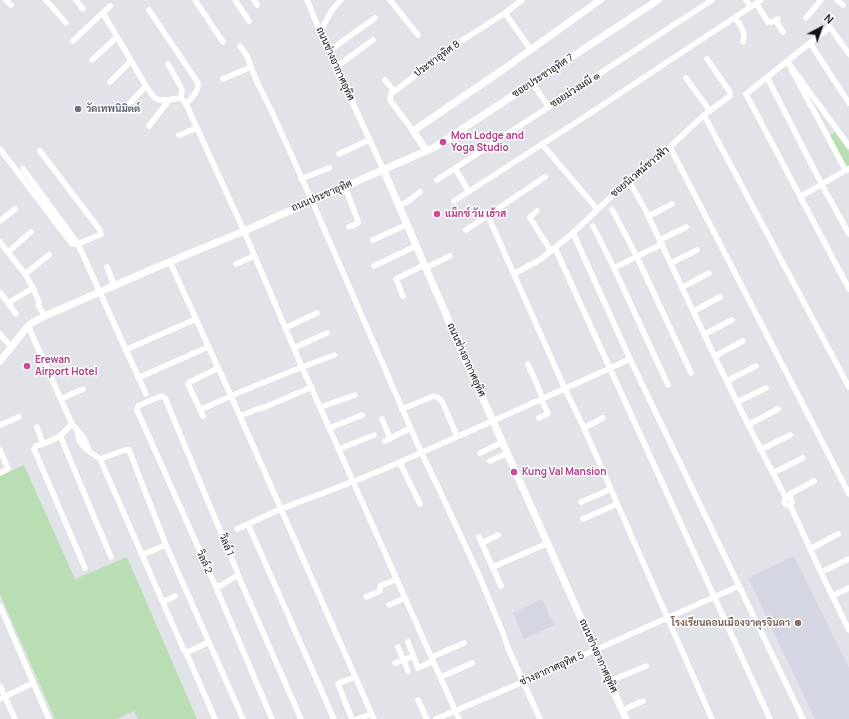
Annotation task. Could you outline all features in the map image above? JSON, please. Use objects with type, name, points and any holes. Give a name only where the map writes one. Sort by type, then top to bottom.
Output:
[{"type":"street","points":[[6,0],[11,5]]},
{"type":"street","points":[[46,0],[66,23]]},
{"type":"street","points":[[76,0],[83,9]]},
{"type":"street","points":[[195,0],[223,42]]},
{"type":"street","points":[[235,0],[248,21]]},
{"type":"street","name":"ถนนช่างอากาศอุทิศ","points":[[307,0],[626,719]]},
{"type":"street","points":[[320,32],[332,10],[341,0]]},
{"type":"street","points":[[390,0],[418,35]]},
{"type":"street","name":"ประชาอุทิศ 8","points":[[394,91],[452,47],[505,13],[522,0]]},
{"type":"street","points":[[413,131],[501,71],[600,0]]},
{"type":"street","name":"ซอยประชาอุทิศ 7","points":[[427,151],[436,147],[658,0]]},
{"type":"street","name":"ซอยม่วงมณี ๑","points":[[437,180],[712,0]]},
{"type":"street","points":[[746,0],[751,7]]},
{"type":"street","points":[[806,18],[821,0]]},
{"type":"street","points":[[837,0],[843,5]]},
{"type":"street","points":[[454,202],[759,2],[768,22],[777,20],[783,32]]},
{"type":"street","points":[[73,41],[110,6]]},
{"type":"street","points":[[149,10],[198,83],[196,92],[186,104]]},
{"type":"street","points":[[103,13],[154,97],[169,100],[181,98]]},
{"type":"street","points":[[505,13],[530,50]]},
{"type":"street","points":[[329,51],[375,18]]},
{"type":"street","points":[[735,18],[744,34],[743,42]]},
{"type":"street","points":[[849,54],[830,27],[746,94],[849,289]]},
{"type":"street","points":[[92,60],[117,37]]},
{"type":"street","points":[[336,67],[373,40]]},
{"type":"street","points":[[810,43],[849,103]]},
{"type":"street","points":[[240,46],[247,56],[250,67],[312,201],[410,428],[478,573],[508,648],[540,719]]},
{"type":"street","name":"ซอยนิเวศม์ชาวฟ้า","points":[[514,274],[541,259],[553,250],[704,115],[730,96],[730,92],[707,59]]},
{"type":"street","points":[[110,82],[131,61]]},
{"type":"street","points":[[787,61],[849,146]]},
{"type":"street","points":[[787,61],[848,169],[800,197]]},
{"type":"street","points":[[168,64],[182,89],[181,98],[186,104],[244,231],[302,367],[459,719]]},
{"type":"street","points":[[223,79],[250,67]]},
{"type":"street","points":[[767,77],[822,185],[849,234]]},
{"type":"street","points":[[686,78],[710,111]]},
{"type":"street","points":[[385,80],[394,91],[391,94],[390,100],[427,151]]},
{"type":"street","points":[[532,83],[549,107]]},
{"type":"street","points":[[128,105],[146,86]]},
{"type":"street","points":[[149,126],[169,100]]},
{"type":"street","points":[[704,115],[849,387]]},
{"type":"street","points":[[179,136],[197,128]]},
{"type":"street","points":[[339,154],[369,140]]},
{"type":"street","points":[[542,144],[598,209]]},
{"type":"street","points":[[670,147],[849,494]]},
{"type":"street","points":[[0,149],[72,244],[78,244],[99,235],[101,232],[40,151]]},
{"type":"street","name":"ถนนประชาอุทิศ","points":[[0,361],[28,326],[44,314],[244,231],[427,151]]},
{"type":"street","points":[[301,179],[329,168]]},
{"type":"street","points":[[455,168],[469,192]]},
{"type":"street","points":[[23,169],[78,244],[146,394]]},
{"type":"street","points":[[466,230],[545,178]]},
{"type":"street","points":[[629,181],[649,216],[760,450],[787,498]]},
{"type":"street","points":[[345,187],[358,221],[358,223],[349,227]]},
{"type":"street","points":[[398,206],[407,202],[420,192]]},
{"type":"street","points":[[649,216],[672,204]]},
{"type":"street","points":[[0,221],[15,209]]},
{"type":"street","points":[[612,209],[637,257],[691,373]]},
{"type":"street","points":[[537,211],[530,218],[553,250],[610,369],[770,719]]},
{"type":"street","points":[[488,216],[584,428],[712,719]]},
{"type":"street","points":[[373,240],[406,225]]},
{"type":"street","points":[[593,226],[668,385]]},
{"type":"street","points":[[614,268],[637,257],[686,226]]},
{"type":"street","points":[[31,232],[3,247],[25,274],[44,309],[44,314]]},
{"type":"street","points":[[573,233],[630,359],[803,719]]},
{"type":"street","points":[[374,266],[416,246]]},
{"type":"street","points":[[671,263],[697,250]]},
{"type":"street","points":[[25,274],[49,255]]},
{"type":"street","points":[[236,264],[254,256]]},
{"type":"street","points":[[403,296],[396,279],[450,256]]},
{"type":"street","points":[[170,262],[240,416],[372,716],[357,719]]},
{"type":"street","points":[[107,267],[114,285]]},
{"type":"street","points":[[682,287],[709,273]]},
{"type":"street","points":[[8,303],[33,288]]},
{"type":"street","points":[[0,292],[16,314]]},
{"type":"street","points":[[694,311],[720,297]]},
{"type":"street","points":[[285,328],[317,313]]},
{"type":"street","points":[[125,350],[196,320]]},
{"type":"street","points":[[705,334],[732,320]]},
{"type":"street","points":[[28,326],[72,424],[78,432],[81,443],[84,448],[100,459],[215,719]]},
{"type":"street","points":[[294,348],[327,333]]},
{"type":"street","points":[[0,334],[11,347]]},
{"type":"street","points":[[715,356],[743,341]]},
{"type":"street","points":[[138,378],[208,347]]},
{"type":"street","points":[[200,410],[334,355]]},
{"type":"street","points":[[237,529],[281,509],[354,482],[630,359]]},
{"type":"street","points":[[528,364],[548,413],[539,418]]},
{"type":"street","points":[[727,381],[756,366]]},
{"type":"street","points":[[204,416],[188,384],[218,368]]},
{"type":"street","points":[[240,416],[312,387]]},
{"type":"street","points":[[737,402],[766,388]]},
{"type":"street","points":[[61,399],[83,389]]},
{"type":"street","points":[[321,408],[355,395]]},
{"type":"street","name":"วิลล์ 1","points":[[138,406],[161,396],[166,398],[238,576],[301,719]]},
{"type":"street","points":[[402,409],[437,396],[442,401],[457,436]]},
{"type":"street","name":"วิลล์ 2","points":[[138,406],[137,410],[272,719]]},
{"type":"street","points":[[748,425],[778,409]]},
{"type":"street","points":[[330,428],[362,415]]},
{"type":"street","points":[[0,425],[19,417]]},
{"type":"street","points":[[584,428],[603,418]]},
{"type":"street","points":[[382,419],[388,439],[410,428]]},
{"type":"street","points":[[72,424],[59,437],[36,446],[34,449],[85,568]]},
{"type":"street","points":[[37,427],[43,444]]},
{"type":"street","points":[[339,449],[374,435]]},
{"type":"street","points":[[760,450],[790,435]]},
{"type":"street","points":[[59,437],[61,438],[111,557]]},
{"type":"street","points":[[480,453],[503,442]]},
{"type":"street","points":[[0,450],[2,462],[8,469],[0,473]]},
{"type":"street","points":[[100,459],[129,450],[166,545],[243,719]]},
{"type":"street","points":[[490,461],[508,453]]},
{"type":"street","points":[[773,473],[803,458]]},
{"type":"street","points":[[400,462],[420,504]]},
{"type":"street","points":[[814,481],[790,494],[785,500],[786,504],[790,505],[820,572],[846,619],[849,630]]},
{"type":"street","points":[[581,502],[611,489]]},
{"type":"street","points":[[583,519],[617,504]]},
{"type":"street","points":[[248,524],[334,719]]},
{"type":"street","points":[[810,549],[838,534]]},
{"type":"street","points":[[482,543],[498,535]]},
{"type":"street","points":[[479,537],[501,586]]},
{"type":"street","points":[[493,567],[548,543]]},
{"type":"street","points":[[142,555],[166,545]]},
{"type":"street","points":[[820,572],[849,559]]},
{"type":"street","points":[[214,585],[220,586],[238,576]]},
{"type":"street","points":[[366,597],[380,591],[380,586],[397,579]]},
{"type":"street","name":"ช่างอากาศอุทิศ 5","points":[[436,719],[456,712],[739,586]]},
{"type":"street","points":[[832,596],[849,588]]},
{"type":"street","points":[[163,602],[175,596]]},
{"type":"street","points":[[388,605],[405,598]]},
{"type":"street","points":[[0,606],[49,719]]},
{"type":"street","points":[[186,653],[209,642]]},
{"type":"street","points":[[408,642],[418,668],[432,659],[464,643]]},
{"type":"street","points":[[398,647],[408,671]]},
{"type":"street","points":[[395,663],[413,656]]},
{"type":"street","points":[[440,678],[472,663]]},
{"type":"street","points":[[610,681],[646,666]]},
{"type":"street","points":[[352,719],[338,684],[355,677]]},
{"type":"street","points":[[2,698],[34,683]]},
{"type":"street","points":[[0,686],[2,698],[15,719]]},
{"type":"street","points":[[418,700],[427,719]]},
{"type":"street","points":[[622,710],[644,701]]},
{"type":"shaded area","name":"โรงเรียนดอนเมืองจาตุรจินดา","points":[[794,556],[849,668],[849,719],[815,719],[748,578]]},
{"type":"shaded area","points":[[542,599],[554,625],[524,639],[513,613]]},
{"type":"green space","points":[[835,132],[849,152],[849,165],[846,167],[830,135]]},
{"type":"green space","points":[[24,465],[75,579],[127,557],[197,719],[138,719],[134,711],[116,719],[55,719],[0,594],[0,476]]},
{"type":"place","name":"วัดเทพนิมิตต์","points":[[78,109]]},
{"type":"place","name":"Mon Lodge and Yoga Studio","points":[[443,142]]},
{"type":"place","name":"แม็กซ์ วัน เฮ้าส","points":[[437,214]]},
{"type":"place","name":"Erewan Airport Hotel","points":[[27,366]]},
{"type":"place","name":"Kung Val Mansion","points":[[514,472]]},
{"type":"place","name":"โรงเรียนดอนเมืองจาตุรจินดา","points":[[798,623]]}]
